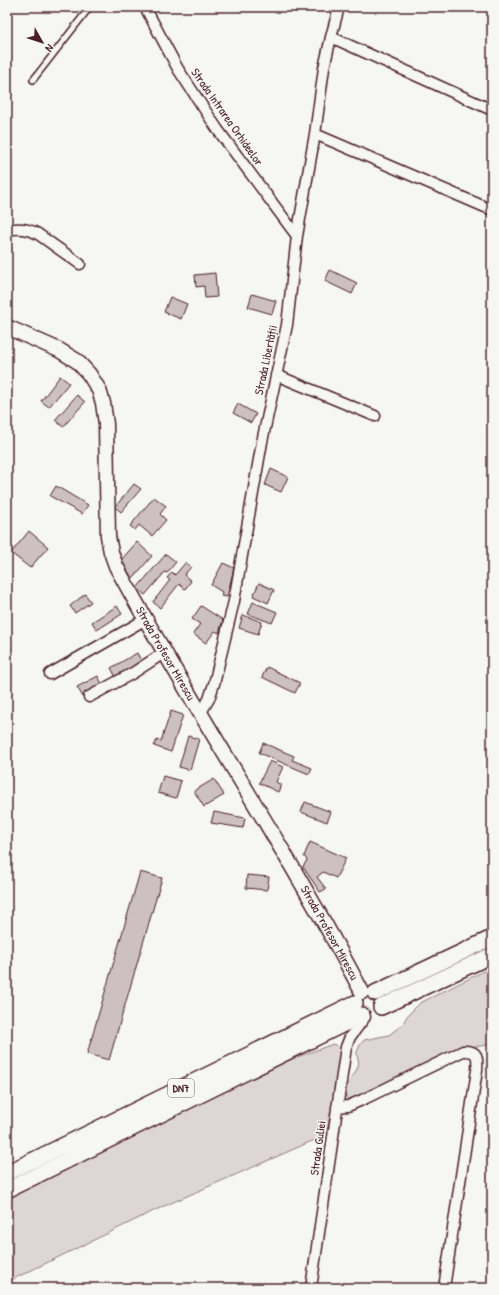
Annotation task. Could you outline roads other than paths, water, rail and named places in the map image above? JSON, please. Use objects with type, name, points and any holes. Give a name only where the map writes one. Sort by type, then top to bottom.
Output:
[{"type":"main road","name":"DN7","points":[[7,1190],[492,938]]},
{"type":"main road","name":"DN7","points":[[364,1004],[369,1017],[377,1014],[381,1007],[492,955]]},
{"type":"main road","name":"DN7","points":[[7,1173],[364,1004]]},
{"type":"street","name":"Strada Intrarea Orhideelor","points":[[145,7],[178,69],[218,130],[297,236]]},
{"type":"street","name":"Strada Libertății","points":[[200,714],[209,699],[220,663],[234,601],[261,449],[287,325],[297,236],[315,134],[324,68],[339,7]]},
{"type":"street","points":[[331,37],[492,110]]},
{"type":"street","points":[[315,134],[492,210]]},
{"type":"street","points":[[7,230],[22,228],[31,230],[80,264]]},
{"type":"street","name":"Strada Profesor Mirescu","points":[[7,327],[59,350],[77,361],[89,374],[99,390],[103,403],[106,424],[108,536],[111,552],[116,566],[200,714],[320,914],[364,1004]]},
{"type":"street","points":[[276,375],[375,416]]},
{"type":"street","points":[[50,674],[146,619]]},
{"type":"street","points":[[89,697],[133,673],[166,652]]},
{"type":"street","name":"Strada Guliei","points":[[311,1288],[346,1047],[364,1004]]},
{"type":"street","points":[[337,1106],[348,1106],[362,1100],[463,1051],[470,1051],[475,1054],[478,1059],[478,1070],[444,1288]]},
{"type":"lane","points":[[33,80],[90,7]]}]
